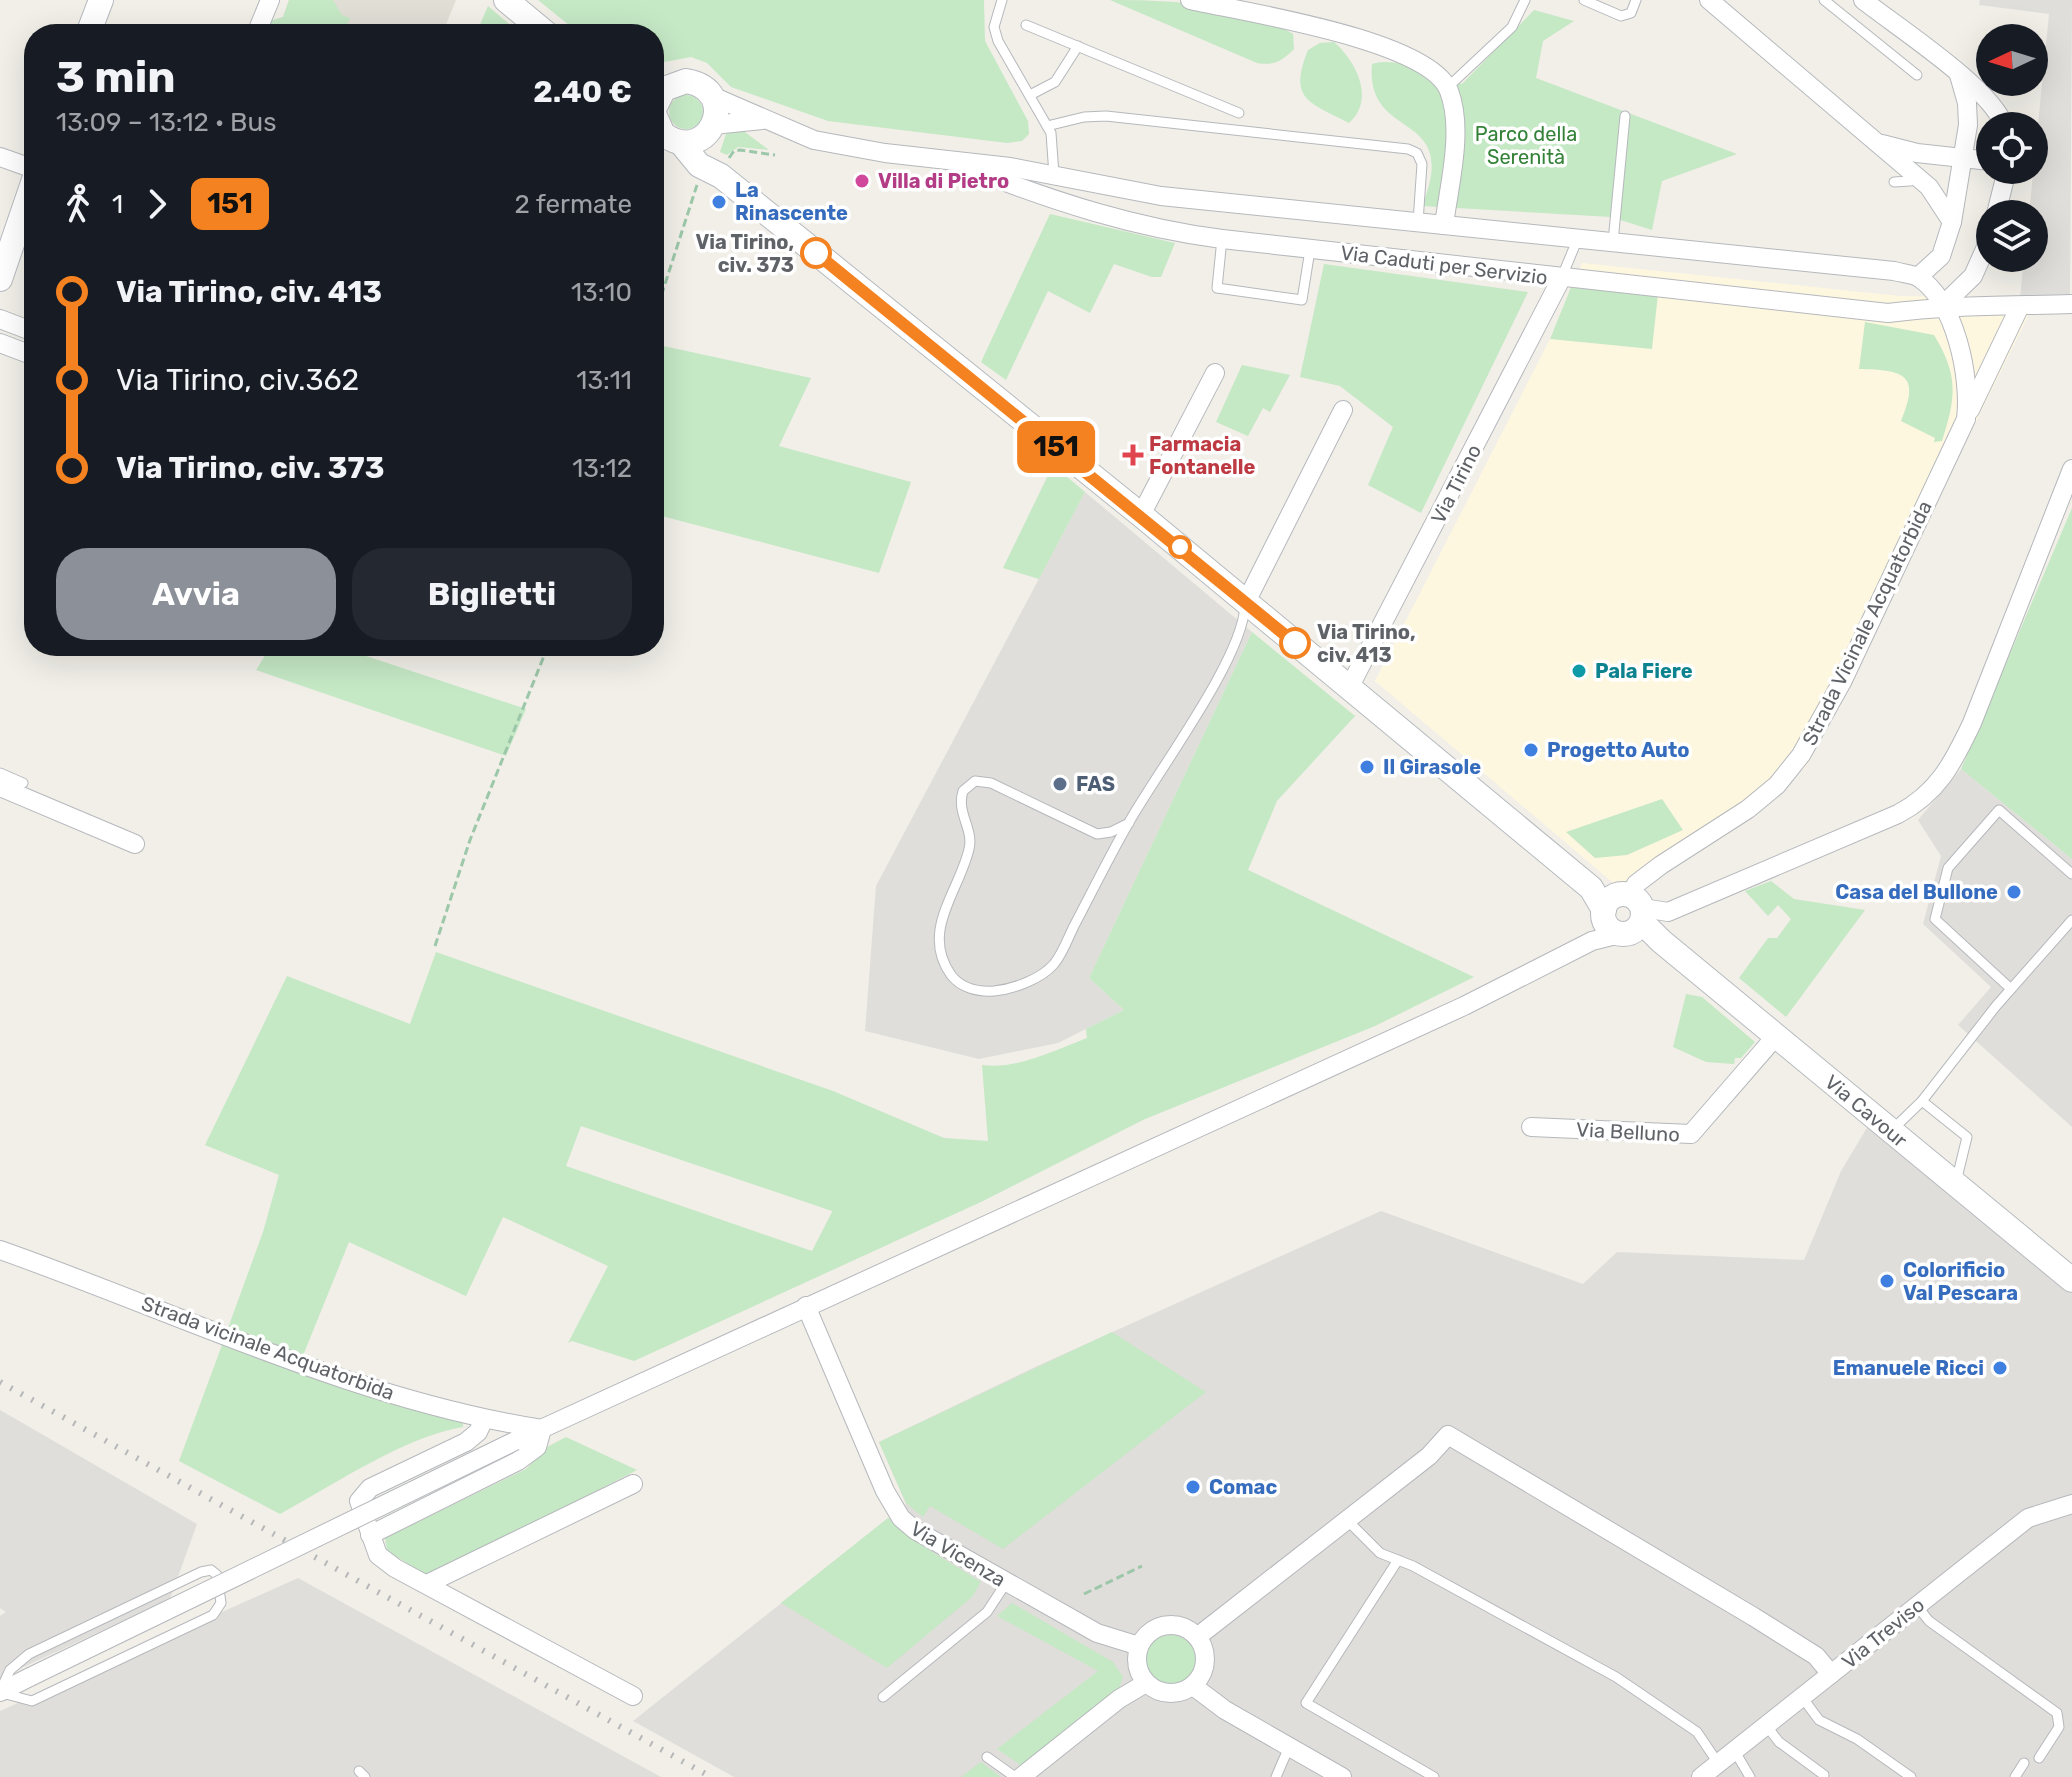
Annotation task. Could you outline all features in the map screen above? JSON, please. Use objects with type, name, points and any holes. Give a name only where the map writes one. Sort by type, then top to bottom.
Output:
[{"type":"street","points":[[92,24],[101,0]]},
{"type":"street","points":[[260,24],[270,0]]},
{"type":"street","points":[[506,0],[535,24]]},
{"type":"street","points":[[1190,0],[1381,44],[1432,69],[1448,87]]},
{"type":"street","points":[[1709,0],[1915,175],[1942,203],[1952,222]]},
{"type":"street","points":[[1863,0],[1959,75],[1993,104],[1997,112]]},
{"type":"street","points":[[1959,75],[1967,103],[1963,159],[1952,222],[1941,256],[1918,277],[1942,306],[1976,269]]},
{"type":"street","points":[[664,95],[686,81],[701,85],[712,96],[716,105],[711,129],[712,160],[718,169]]},
{"type":"street","name":"Via Caduti per Servizio","points":[[1444,225],[1454,136],[1448,87]]},
{"type":"street","name":"Via Caduti per Servizio","points":[[712,96],[745,108],[762,120],[824,143],[1054,175],[1161,196],[1894,271],[1918,277]]},
{"type":"street","name":"Via Caduti per Servizio","points":[[711,129],[762,120]]},
{"type":"street","points":[[668,141],[691,143],[711,129]]},
{"type":"street","points":[[668,141],[688,155],[718,169],[1619,912],[1668,912],[1898,814],[1937,786],[1972,723],[2072,469]]},
{"type":"street","points":[[1878,143],[1917,153],[1976,160]]},
{"type":"street","points":[[0,157],[24,165]]},
{"type":"street","name":"Via Caduti per Servizio","points":[[955,163],[1056,202],[1173,233],[1561,279],[1888,313],[1942,306],[2072,304]]},
{"type":"street","points":[[0,279],[24,209]]},
{"type":"street","name":"Via Tirino","points":[[1349,688],[1561,279]]},
{"type":"street","name":"Strada Vicinale Acquatorbida","points":[[1942,306],[1967,375],[1966,419]]},
{"type":"street","name":"Strada Vicinale Acquatorbida","points":[[1619,912],[1636,884],[1748,809],[1777,785],[1801,755],[1843,680],[1966,419],[2025,306]]},
{"type":"street","points":[[0,319],[24,328]]},
{"type":"street","points":[[0,343],[24,352]]},
{"type":"street","points":[[1141,515],[1215,373]]},
{"type":"street","points":[[1246,602],[1343,410]]},
{"type":"street","points":[[0,787],[135,844]]},
{"type":"street","points":[[0,1691],[515,1441],[1464,1006],[1592,941],[1619,912]]},
{"type":"street","name":"Via Cavour","points":[[1619,912],[1661,941],[2072,1280]]},
{"type":"street","name":"Via Belluno","points":[[1531,1127],[1691,1134],[1776,1036]]},
{"type":"street","name":"Strada vicinale Acquatorbida","points":[[0,1250],[298,1363],[431,1407],[542,1429]]},
{"type":"street","name":"Via Vicenza","points":[[806,1306],[892,1506],[915,1530],[1097,1633],[1139,1646]]},
{"type":"street","points":[[484,1419],[478,1432],[466,1442],[370,1488],[359,1501],[378,1555],[633,1696]]},
{"type":"street","points":[[370,1535],[518,1461],[537,1447],[542,1429]]},
{"type":"street","points":[[1197,1637],[1429,1456],[1448,1435],[1754,1617],[1816,1656],[1831,1674]]},
{"type":"street","points":[[427,1584],[633,1484]]},
{"type":"street","name":"Via Treviso","points":[[1701,1777],[2028,1518],[2072,1504]]},
{"type":"street","points":[[1160,1626],[1180,1626],[1197,1637],[1203,1646],[1204,1668],[1193,1686],[1174,1694],[1164,1693],[1146,1683],[1137,1666],[1139,1646],[1151,1631],[1160,1626]]},
{"type":"street","points":[[1018,1777],[1119,1699],[1146,1683]]},
{"type":"street","points":[[1193,1686],[1225,1710],[1342,1777]]},
{"type":"lane","points":[[1002,0],[994,27],[998,41],[1051,133],[1054,175]]},
{"type":"lane","points":[[1448,87],[1512,27],[1525,0]]},
{"type":"lane","points":[[1584,0],[1621,16],[1631,13],[1636,0]]},
{"type":"lane","points":[[1824,0],[1917,75]]},
{"type":"lane","points":[[1026,25],[1239,113]]},
{"type":"lane","points":[[1030,95],[1055,82],[1078,46]]},
{"type":"lane","points":[[1047,126],[1084,117],[1106,116],[1408,149],[1417,153],[1422,164],[1418,222]]},
{"type":"lane","points":[[1613,242],[1625,116]]},
{"type":"lane","points":[[1894,182],[1910,181],[1915,175]]},
{"type":"lane","points":[[1561,279],[1578,238]]},
{"type":"lane","points":[[1222,239],[1217,288],[1302,300],[1310,250]]},
{"type":"lane","points":[[1129,823],[1111,832],[1097,834],[991,783],[975,781],[963,791],[960,812],[969,835],[969,848],[941,918],[939,937],[946,968],[956,982],[978,991],[998,990],[1019,985],[1054,964],[1129,823],[1215,682],[1245,619],[1246,602]]},
{"type":"lane","points":[[0,773],[23,783]]},
{"type":"lane","points":[[2011,989],[1935,919],[1948,868],[1999,810],[2072,874]]},
{"type":"lane","points":[[1891,1131],[1922,1101],[2011,989],[2072,920]]},
{"type":"lane","points":[[1922,1101],[1967,1137],[1956,1184]]},
{"type":"lane","points":[[1347,1520],[1380,1553],[1616,1677],[1697,1732],[1718,1763]]},
{"type":"lane","points":[[1398,1560],[1306,1703],[1434,1777]]},
{"type":"lane","points":[[211,1570],[217,1575],[222,1600],[220,1608],[213,1615],[32,1701],[0,1691],[10,1670],[29,1654],[201,1572],[211,1570]]},
{"type":"lane","points":[[883,1697],[987,1612],[1006,1583]]},
{"type":"lane","points":[[1917,1606],[1929,1621],[2057,1713],[2059,1727],[2039,1758]]},
{"type":"lane","points":[[1802,1697],[1819,1720],[1857,1739],[1911,1777]]},
{"type":"lane","points":[[1766,1725],[1779,1742],[1824,1775]]},
{"type":"lane","points":[[1276,1777],[1289,1747]]},
{"type":"lane","points":[[1734,1750],[1750,1777]]},
{"type":"lane","points":[[987,1757],[1018,1777]]},
{"type":"lane","points":[[2015,1777],[2024,1763]]},
{"type":"path","points":[[664,295],[718,169],[728,162],[734,151],[775,155]]},
{"type":"path","points":[[435,946],[470,840],[544,656]]},
{"type":"path","points":[[1084,1594],[1142,1566]]},
{"type":"shaded area","points":[[289,0],[456,0],[446,24],[266,24],[283,17]]},
{"type":"shaded area","points":[[1980,0],[2072,0],[2070,297],[2020,298],[2023,272],[2048,272],[2048,200],[2030,200],[2032,184],[2048,184],[2048,112],[2039,112],[2041,96],[2048,96],[2049,14],[1979,5]]},
{"type":"shaded area","points":[[1582,263],[1900,296],[2037,298],[1807,765],[1773,801],[1722,838],[1618,887],[1375,681],[1550,339]]},
{"type":"shaded area","points":[[1085,492],[1252,632],[1089,978],[1124,1010],[1058,1043],[979,1059],[865,1031],[876,886]]},
{"type":"shaded area","points":[[1961,769],[2072,859],[2072,1127],[1958,1025],[1991,987],[1923,924],[1941,856],[1918,820]]},
{"type":"shaded area","points":[[1868,1126],[2072,1294],[2072,1777],[734,1777],[633,1721],[906,1504],[879,1442],[1035,1367],[1381,1211],[1583,1284],[1617,1252],[1804,1260],[1841,1171]]},
{"type":"shaded area","points":[[0,1410],[197,1524],[170,1599],[0,1678],[0,1616],[6,1612],[0,1608]]},
{"type":"shaded area","points":[[298,1578],[661,1777],[0,1777],[0,1711]]},
{"type":"green space","points":[[289,0],[333,0],[342,15],[350,18],[348,24],[266,24],[283,17]]},
{"type":"green space","points":[[538,0],[984,0],[985,41],[1028,121],[1029,134],[1022,141],[1007,143],[828,121],[731,87],[707,63],[691,57],[664,62],[664,24],[568,24]]},
{"type":"green space","points":[[1110,0],[1204,5],[1250,16],[1293,34],[1294,49],[1277,62],[1257,63]]},
{"type":"green space","points":[[488,6],[509,24],[480,24]]},
{"type":"green space","name":"Parco della Serenità","points":[[1534,10],[1574,21],[1543,41],[1536,78],[1737,154],[1662,181],[1652,230],[1611,217],[1422,206],[1431,175],[1430,153],[1422,139],[1382,106],[1374,89],[1372,64],[1406,65],[1462,84]]},
{"type":"green space","points":[[1334,42],[1349,59],[1360,81],[1361,103],[1349,123],[1313,104],[1302,90],[1300,80],[1308,50],[1320,43]]},
{"type":"green space","points":[[686,95],[698,100],[703,112],[698,124],[686,129],[674,124],[669,112],[674,100]]},
{"type":"green space","points":[[742,130],[769,150],[738,147],[727,155],[720,152],[726,134]]},
{"type":"green space","points":[[1050,214],[1175,243],[1161,277],[1114,264],[1090,313],[1048,291],[1006,380],[981,362]]},
{"type":"green space","points":[[1324,264],[1528,292],[1421,513],[1368,485],[1393,427],[1340,386],[1300,377]]},
{"type":"green space","points":[[1572,285],[1658,294],[1652,349],[1550,339]]},
{"type":"green space","points":[[1865,322],[1934,335],[1948,363],[1953,387],[1942,441],[1934,442],[1935,438],[1901,421],[1909,393],[1904,378],[1887,371],[1859,369]]},
{"type":"green space","points":[[664,346],[811,378],[779,446],[911,482],[879,573],[664,517]]},
{"type":"green space","points":[[1242,365],[1290,375],[1270,412],[1263,408],[1248,436],[1216,422]]},
{"type":"green space","points":[[1053,465],[1085,492],[1039,579],[1003,568]]},
{"type":"green space","points":[[2072,508],[2072,859],[1961,769]]},
{"type":"green space","points":[[1252,632],[1355,716],[1277,801],[1248,870],[1474,977],[1375,1026],[1145,1119],[983,1201],[634,1361],[572,1341],[568,1343],[608,1266],[503,1217],[466,1296],[349,1242],[302,1358],[228,1328],[263,1232],[279,1175],[205,1145],[287,976],[410,1024],[436,952],[833,1091],[944,1138],[988,1141],[982,1065],[1008,1065],[1049,1053],[1087,1038],[1086,1029],[1124,1010],[1089,978]],"holes":[[[581,1126],[832,1211],[812,1251],[566,1166]]]},
{"type":"green space","points":[[265,656],[366,656],[526,709],[506,756],[256,670]]},
{"type":"green space","points":[[1662,799],[1683,830],[1627,855],[1595,858],[1566,832]]},
{"type":"green space","points":[[1771,881],[1794,899],[1865,910],[1786,1017],[1739,978],[1768,938],[1777,938],[1791,919],[1778,905],[1768,916],[1745,891]]},
{"type":"green space","points":[[1686,994],[1702,997],[1755,1042],[1741,1058],[1735,1058],[1734,1064],[1706,1062],[1673,1047]]},
{"type":"green space","points":[[1112,1332],[1206,1392],[1003,1549],[930,1506],[923,1517],[906,1503],[879,1442]]},
{"type":"green space","points":[[225,1337],[463,1422],[463,1427],[440,1432],[393,1451],[280,1514],[179,1461]]},
{"type":"green space","points":[[566,1437],[637,1470],[430,1577],[387,1551],[385,1538],[526,1469],[547,1447]]},
{"type":"green space","points":[[888,1518],[910,1538],[981,1582],[972,1597],[887,1668],[781,1603]]},
{"type":"green space","points":[[1012,1603],[1113,1662],[1123,1677],[1119,1689],[1022,1766],[997,1749],[1098,1671],[997,1616]]},
{"type":"green space","points":[[1171,1635],[1188,1643],[1196,1660],[1188,1677],[1171,1685],[1154,1677],[1146,1660],[1154,1643]]},
{"type":"green space","points":[[981,1762],[1001,1777],[961,1777]]},
{"type":"railway","points":[[0,1382],[711,1777]]},
{"type":"bus line","name":"151","points":[[816,253],[1295,643]]},
{"type":"place","name":"Villa di Pietro","points":[[862,181]]},
{"type":"place","name":"La Rinascente","points":[[719,202]]},
{"type":"place","name":"Via Tirino, civ. 373","points":[[816,253]]},
{"type":"place","name":"Farmacia Fontanelle","points":[[1133,455]]},
{"type":"place","name":"Via Tirino, civ. 413","points":[[1295,643]]},
{"type":"place","name":"Pala Fiere","points":[[1579,671]]},
{"type":"place","name":"Progetto Auto","points":[[1531,750]]},
{"type":"place","name":"Il Girasole","points":[[1367,767]]},
{"type":"place","name":"FAS","points":[[1060,784]]},
{"type":"place","name":"Casa del Bullone","points":[[2014,892]]},
{"type":"place","name":"Colorificio Val Pescara","points":[[1887,1281]]},
{"type":"place","name":"Emanuele Ricci","points":[[2000,1368]]},
{"type":"place","name":"Comac","points":[[1193,1487]]}]
